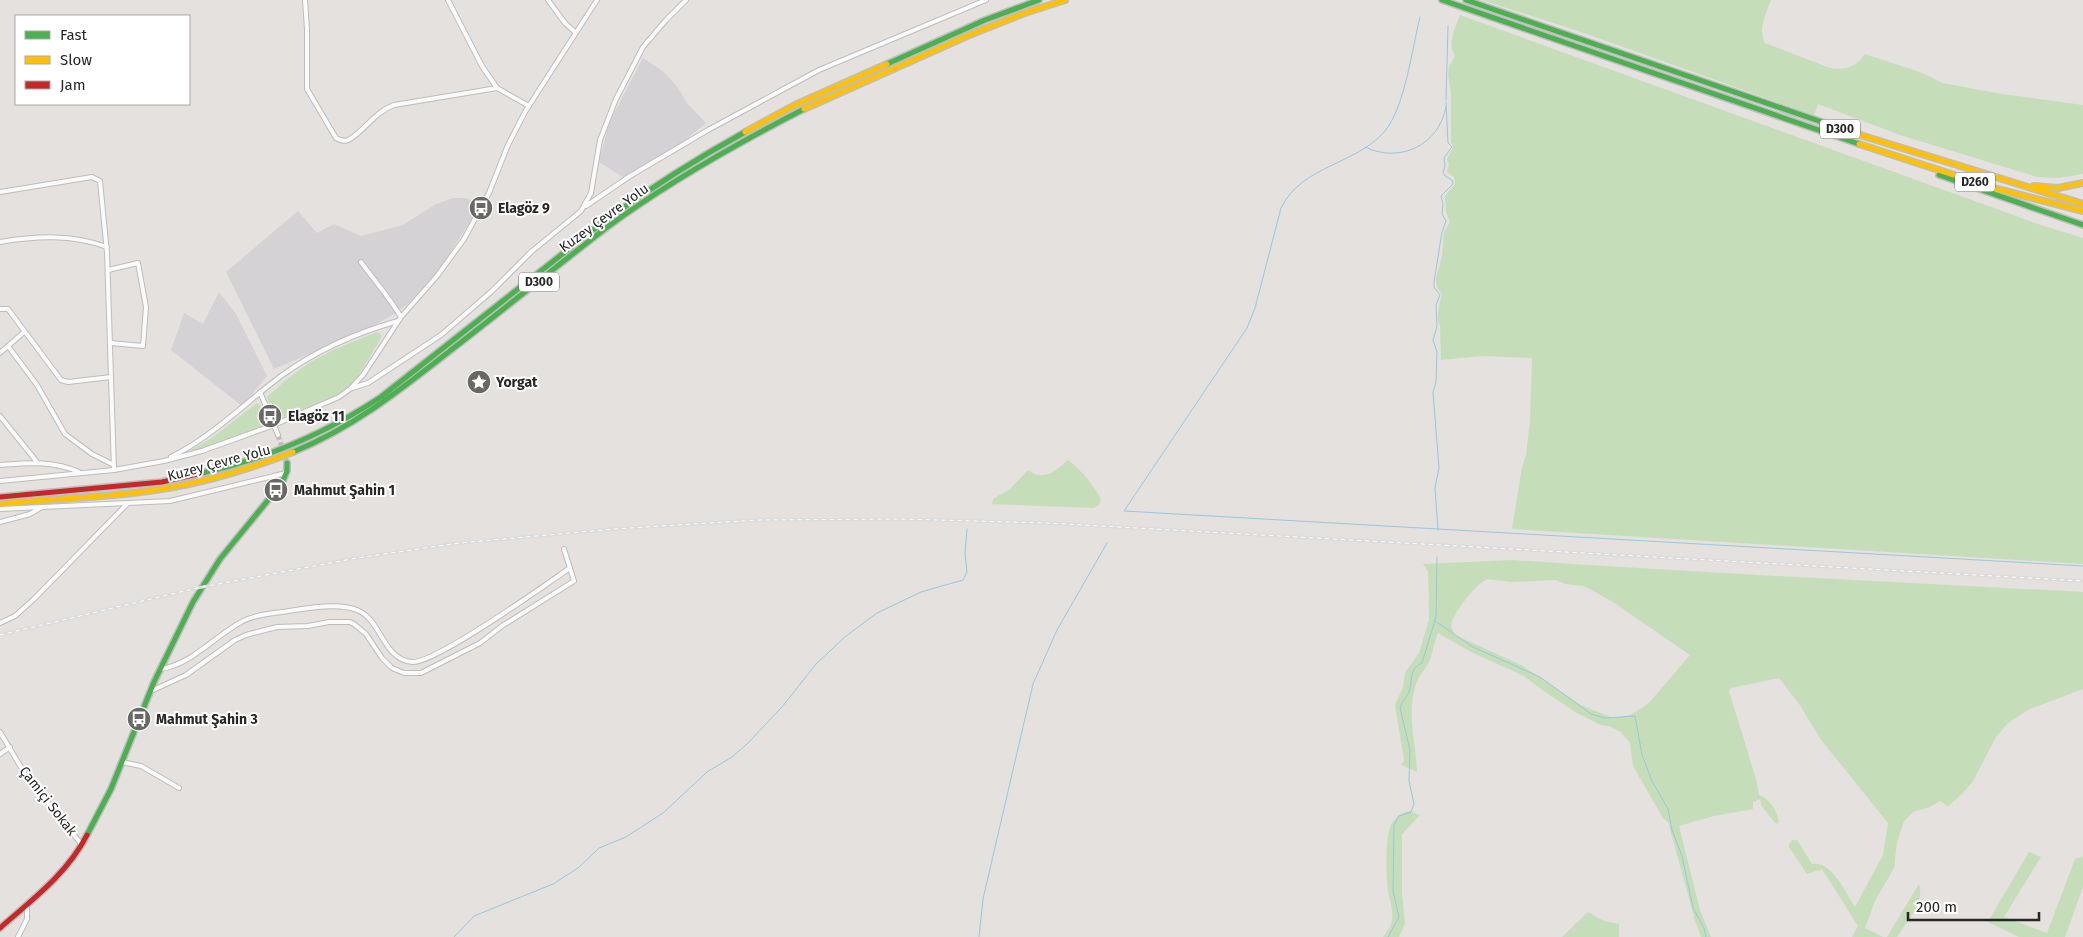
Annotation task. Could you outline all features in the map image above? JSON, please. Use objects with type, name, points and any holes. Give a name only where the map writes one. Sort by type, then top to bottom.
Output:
[{"type":"main road","name":"Kuzey Çevre Yolu","points":[[0,497],[162,482],[240,464],[304,440],[355,414],[380,397],[603,222],[641,195],[713,150],[804,101],[985,20],[1039,0]]},
{"type":"main road","name":"Kuzey Çevre Yolu","points":[[0,504],[133,493],[187,485],[259,466],[316,443],[359,420],[384,403],[606,228],[715,157],[799,112],[989,26],[1065,0]]},
{"type":"main road","name":"D300","points":[[1442,0],[1662,75],[2083,225]]},
{"type":"main road","name":"D300","points":[[1466,0],[1873,140],[1989,176],[2042,187],[2064,187],[2083,183]]},
{"type":"main road","name":"D260","points":[[1869,148],[1997,189],[2083,211]]},
{"type":"main road","name":"D260","points":[[1989,176],[2083,204]]},
{"type":"main road","points":[[1,926],[63,871],[82,845],[104,804],[150,692],[193,602],[211,572],[280,486],[286,473],[287,463]]},
{"type":"street","points":[[305,0],[307,89],[336,138],[340,140],[349,139],[381,111],[389,107],[434,97],[497,88]]},
{"type":"street","points":[[448,0],[482,66],[497,88],[529,106]]},
{"type":"street","points":[[548,0],[565,23],[575,32]]},
{"type":"street","points":[[0,481],[80,473],[164,461],[202,451],[274,425],[339,397],[350,389],[363,375],[399,319],[437,276],[468,234],[489,193],[513,135],[575,32],[597,0]]},
{"type":"street","points":[[584,207],[592,187],[596,158],[603,132],[616,99],[643,47],[686,0]]},
{"type":"street","points":[[350,389],[368,383],[440,335],[492,292],[531,252],[584,207],[630,176],[708,130],[818,70],[986,0]]},
{"type":"street","points":[[0,192],[92,177],[100,182],[107,247],[114,467]]},
{"type":"street","points":[[0,242],[62,236],[86,240],[107,247]]},
{"type":"street","points":[[360,262],[386,294],[399,319]]},
{"type":"street","points":[[108,270],[138,263],[146,307],[143,346],[111,343]]},
{"type":"street","points":[[0,309],[8,310],[61,380],[71,382],[111,377]]},
{"type":"street","points":[[164,461],[214,431],[260,392],[294,367],[332,345],[399,319]]},
{"type":"street","points":[[0,353],[24,332]]},
{"type":"street","points":[[8,346],[36,385],[65,434],[92,454],[114,467]]},
{"type":"street","points":[[260,392],[278,435]]},
{"type":"street","points":[[0,416],[37,462]]},
{"type":"street","points":[[0,465],[37,462],[62,466],[80,473]]},
{"type":"street","points":[[0,509],[170,501],[286,473]]},
{"type":"street","points":[[0,623],[15,616],[29,604],[128,504]]},
{"type":"street","points":[[0,522],[30,514],[43,506]]},
{"type":"street","points":[[150,692],[186,675],[235,640],[246,635],[277,627],[308,626],[329,622],[350,622],[358,626],[366,634],[382,658],[395,670],[407,674],[424,672],[480,643],[502,626],[574,581],[564,549]]},
{"type":"street","points":[[161,669],[185,661],[236,625],[250,618],[297,610],[343,607],[355,609],[369,617],[391,651],[399,658],[408,662],[419,662],[450,646],[570,568]]},
{"type":"street","name":"Çamiçi Sokak","points":[[0,732],[25,774],[82,845]]},
{"type":"street","points":[[0,754],[10,747]]},
{"type":"street","points":[[122,762],[141,766],[179,788]]},
{"type":"street","points":[[18,937],[28,917],[27,904]]},
{"type":"shaded area","points":[[643,58],[664,72],[676,85],[687,103],[706,123],[667,155],[623,177],[599,162],[609,123]]},
{"type":"shaded area","points":[[453,198],[466,198],[479,204],[477,211],[440,268],[409,303],[368,329],[274,369],[226,272],[298,211],[317,233],[334,224],[361,236],[403,225],[436,204]]},
{"type":"shaded area","points":[[219,292],[236,314],[267,376],[242,406],[171,350],[184,313],[203,324]]},
{"type":"green space","points":[[1482,0],[1771,0],[1762,27],[1765,43],[1830,68],[1841,69],[1850,67],[1865,54],[1920,72],[1943,83],[2002,94],[2083,105],[2083,174],[2058,178],[2037,177],[1900,135],[1818,104],[1814,115],[1584,33]]},
{"type":"green space","points":[[1460,15],[2038,224],[2083,238],[2083,564],[1512,529],[1522,467],[1526,455],[1530,421],[1532,358],[1482,356],[1441,360],[1438,315],[1442,295],[1437,287],[1436,279],[1442,256],[1444,232],[1450,222],[1446,212],[1445,196],[1455,184],[1454,177],[1447,172],[1449,165],[1447,159],[1453,147],[1451,142],[1451,93],[1448,75],[1449,66],[1455,56],[1452,41]]},
{"type":"green space","points":[[377,332],[381,335],[381,338],[357,378],[341,393],[278,420],[274,418],[267,397],[286,380],[309,363],[333,350]]},
{"type":"green space","points":[[257,403],[260,405],[268,422],[266,426],[203,450],[182,455],[212,438]]},
{"type":"green space","points":[[1068,460],[1094,488],[1101,499],[1099,505],[1094,508],[992,504],[993,499],[1010,489],[1028,470],[1039,475],[1050,474]]},
{"type":"green space","points":[[1512,560],[2083,592],[2083,689],[2030,709],[2008,723],[1996,737],[1973,781],[1963,793],[1948,806],[1940,801],[1930,807],[1913,812],[1904,821],[1897,842],[1894,868],[1875,901],[1865,928],[1883,937],[1852,937],[1858,926],[1822,869],[1807,874],[1789,847],[1789,844],[1792,840],[1797,840],[1812,864],[1826,867],[1838,879],[1855,907],[1883,855],[1888,823],[1822,741],[1799,704],[1779,678],[1731,688],[1729,691],[1756,779],[1759,795],[1772,806],[1779,822],[1775,823],[1761,805],[1760,799],[1753,802],[1753,809],[1714,816],[1679,826],[1700,910],[1711,937],[1701,937],[1668,822],[1663,818],[1633,766],[1630,743],[1621,732],[1609,726],[1601,725],[1577,713],[1524,676],[1471,652],[1438,633],[1430,660],[1418,679],[1412,702],[1412,726],[1417,772],[1401,765],[1404,760],[1395,705],[1403,687],[1405,673],[1419,653],[1429,620],[1428,571],[1423,564]],"holes":[[[1487,579],[1512,582],[1556,580],[1565,584],[1584,586],[1613,602],[1690,655],[1648,704],[1630,715],[1613,718],[1581,705],[1523,666],[1455,635],[1451,626],[1452,621],[1465,600],[1482,582]]]},
{"type":"green space","points":[[1409,811],[1420,815],[1402,834],[1402,895],[1405,923],[1399,937],[1383,937],[1390,927],[1392,916],[1387,875],[1389,831],[1396,818]]},
{"type":"green space","points":[[2029,852],[2041,857],[2004,917],[2047,933],[2075,859],[2083,856],[2083,887],[2065,937],[2019,937],[1988,922]]},
{"type":"green space","points":[[1919,884],[1920,898],[1914,912],[1897,937],[1887,937]]},
{"type":"green space","points":[[1588,912],[1604,921],[1619,924],[1619,937],[1562,937]]},
{"type":"waterway","points":[[1420,17],[1403,92],[1392,120],[1385,131],[1373,142],[1315,174],[1290,194],[1281,208],[1255,308],[1247,328],[1124,511],[2083,566]]},
{"type":"waterway","points":[[1446,100],[1448,26]]},
{"type":"waterway","points":[[1438,530],[1435,488],[1439,468],[1433,392],[1436,382],[1437,352],[1433,340],[1437,326],[1436,305],[1440,295],[1434,287],[1434,282],[1442,232],[1446,221],[1442,214],[1443,204],[1441,196],[1453,184],[1452,180],[1445,176],[1443,172],[1445,166],[1444,158],[1452,147],[1448,143],[1446,102]]},
{"type":"waterway","points":[[1365,147],[1378,152],[1391,153],[1404,152],[1416,148],[1427,141],[1435,132],[1442,120],[1446,107]]},
{"type":"waterway","points":[[454,937],[474,916],[553,884],[578,868],[599,848],[626,837],[663,813],[707,772],[732,757],[747,744],[782,707],[816,664],[846,636],[877,613],[921,592],[963,580],[967,572],[965,553],[967,529]]},
{"type":"waterway","points":[[979,937],[983,899],[1033,684],[1057,630],[1107,543]]},
{"type":"waterway","points":[[1388,937],[1399,917],[1393,891],[1394,825],[1399,816],[1411,812],[1414,804],[1409,781],[1410,750],[1400,708],[1410,690],[1414,669],[1422,663],[1436,617],[1437,557]]},
{"type":"waterway","points":[[1435,621],[1473,647],[1540,677],[1591,714],[1605,718],[1635,716],[1642,755],[1652,781],[1668,809],[1672,830],[1682,856],[1693,908],[1704,928],[1706,937]]},
{"type":"tunnel","points":[[278,435],[287,463]]},
{"type":"railway","points":[[0,635],[197,588],[357,558],[459,543],[614,529],[758,520],[901,519],[1047,523],[2083,581]]},
{"type":"traffic: fast","points":[[887,64],[985,20],[1039,0]]},
{"type":"traffic: fast","points":[[1442,0],[1859,144]]},
{"type":"traffic: fast","points":[[1466,0],[1857,134]]},
{"type":"traffic: fast","points":[[293,452],[336,431],[376,407],[630,211],[678,179],[804,109]]},
{"type":"traffic: fast","points":[[202,473],[249,460],[295,443],[339,422],[381,397],[603,222],[673,175],[745,132]]},
{"type":"traffic: fast","points":[[1939,175],[2083,225]]},
{"type":"traffic: fast","points":[[87,835],[111,789],[154,682],[193,602],[220,559],[282,483],[287,471],[287,463]]},
{"type":"traffic: slow","points":[[804,109],[967,36],[1025,13],[1065,0]]},
{"type":"traffic: slow","points":[[745,132],[795,105],[887,64]]},
{"type":"traffic: slow","points":[[1857,134],[2083,204]]},
{"type":"traffic: slow","points":[[1859,144],[1997,189],[2083,211]]},
{"type":"traffic: slow","points":[[2034,186],[2058,188],[2083,183]]},
{"type":"traffic: slow","points":[[0,504],[105,496],[168,488],[200,482],[293,452]]},
{"type":"traffic: jam","points":[[0,497],[162,482],[202,473]]},
{"type":"traffic: jam","points":[[0,928],[48,886],[79,849],[87,835]]},
{"type":"place","name":"Elagöz 9","points":[[481,208]]},
{"type":"place","name":"Yorgat","points":[[479,382]]},
{"type":"place","name":"Elagöz 11","points":[[270,416]]},
{"type":"place","name":"Mahmut Şahin 1","points":[[276,490]]},
{"type":"place","name":"Mahmut Şahin 3","points":[[139,719]]}]
